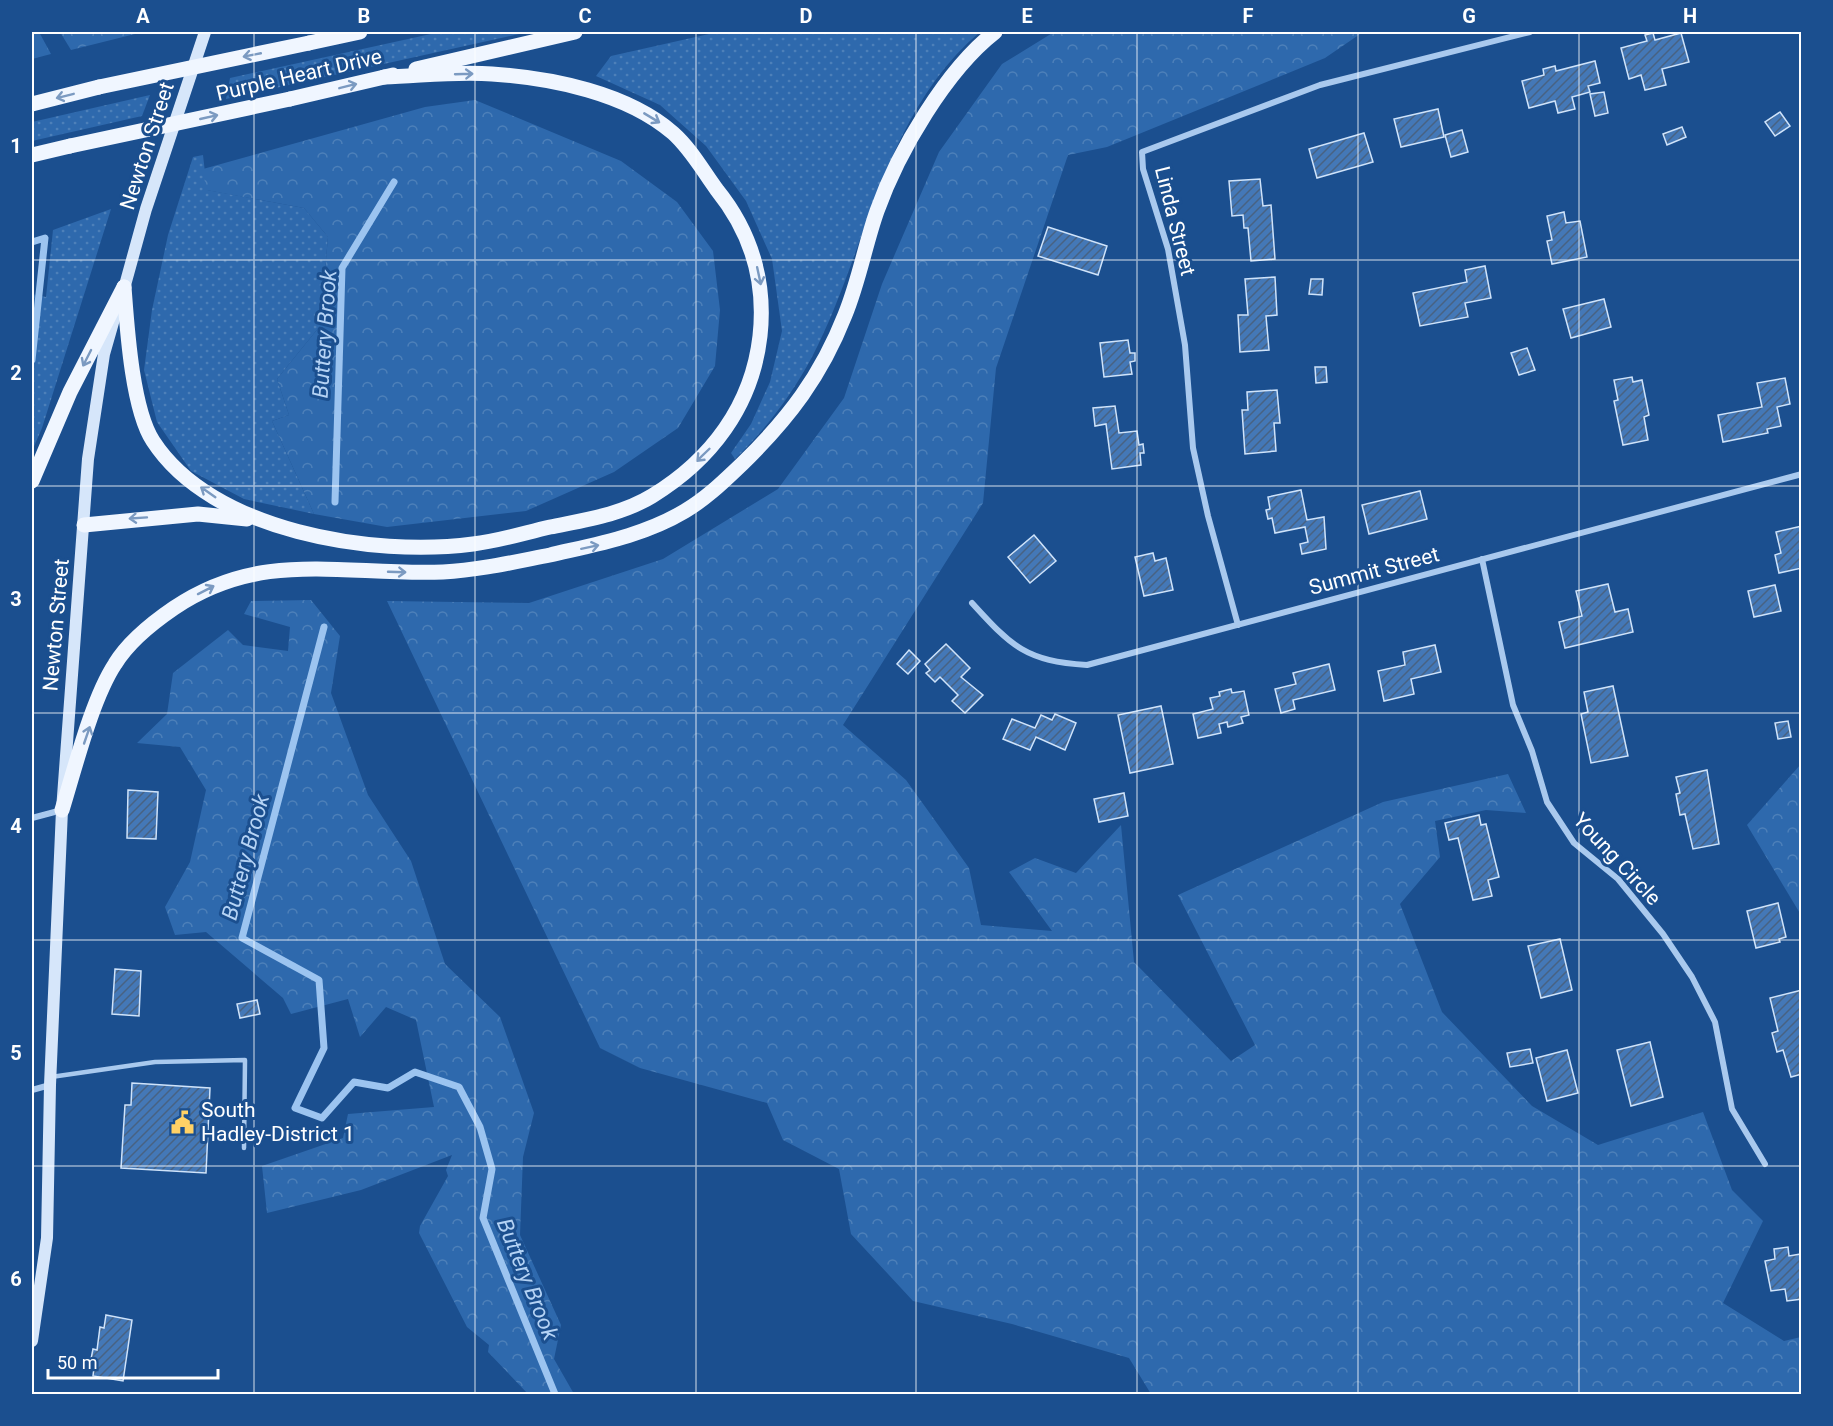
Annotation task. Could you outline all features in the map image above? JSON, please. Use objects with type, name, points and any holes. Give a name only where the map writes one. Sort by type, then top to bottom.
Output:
[{"type":"main road","name":"Purple Heart Drive","points":[[32,104],[99,87],[360,32]]},
{"type":"main road","name":"Purple Heart Drive","points":[[32,155],[291,99],[575,32]]},
{"type":"main road","points":[[62,810],[77,760],[113,666],[129,645],[156,621],[204,590],[240,576],[282,569],[322,568],[421,572],[464,571],[508,564],[603,544],[638,534],[678,515],[715,489],[774,432],[811,384],[846,314],[876,214],[895,168],[953,74],[976,48],[995,32]]},
{"type":"main road","name":"Newton Street","points":[[32,1341],[47,1238],[62,810],[88,459],[104,354],[146,209],[204,34]]},
{"type":"main road","points":[[124,287],[131,361],[147,431],[164,456],[186,476],[232,508],[259,520],[321,538],[352,543],[434,547],[489,542],[615,512],[639,503],[663,489],[709,450],[740,408],[754,373],[762,303],[753,253],[726,200],[684,144],[669,130],[647,115],[619,102],[554,83],[490,73],[384,77]]},
{"type":"main road","points":[[32,481],[70,392],[124,287]]},
{"type":"main road","points":[[84,525],[198,514],[259,520]]},
{"type":"street","name":"Linda Street","points":[[1238,625],[1208,516],[1193,447],[1185,345],[1167,249],[1143,169],[1143,152],[1320,85],[1530,32]]},
{"type":"street","name":"Summit Street","points":[[972,603],[1004,637],[1026,654],[1056,663],[1088,665],[1802,474]]},
{"type":"street","name":"Young Circle","points":[[1482,559],[1513,705],[1532,751],[1547,802],[1574,843],[1618,879],[1663,934],[1692,977],[1714,1022],[1732,1109],[1766,1164]]},
{"type":"street","points":[[32,818],[62,810]]},
{"type":"street","points":[[32,1090],[51,1081]]},
{"type":"lane","points":[[51,1081],[155,1062],[245,1060],[244,1148]]},
{"type":"green space","points":[[32,32],[39,32],[51,54],[32,59]]},
{"type":"green space","points":[[60,32],[143,32],[71,50]]},
{"type":"green space","points":[[440,32],[528,32],[226,99],[230,78]]},
{"type":"green space","points":[[718,32],[980,32],[947,65],[921,102],[899,142],[831,315],[812,357],[777,411],[735,459],[731,453],[751,424],[770,382],[782,331],[772,259],[746,201],[706,146],[660,105],[596,76],[611,56]]},
{"type":"green space","points":[[1054,32],[1363,32],[1325,58],[1107,147],[1068,155],[996,368],[983,503],[843,725],[906,780],[969,868],[981,925],[1052,931],[1009,872],[1035,858],[1076,873],[1121,825],[1134,962],[1231,1061],[1255,1045],[1178,895],[1383,802],[1508,774],[1526,813],[1486,810],[1435,821],[1440,857],[1400,904],[1442,1012],[1532,1106],[1598,1145],[1703,1112],[1732,1190],[1763,1221],[1723,1303],[1784,1341],[1801,1337],[1801,1394],[1151,1394],[1129,1358],[1012,1324],[913,1301],[851,1234],[839,1169],[783,1140],[767,1103],[640,1068],[600,1048],[387,601],[529,603],[663,559],[778,489],[844,398],[882,284],[939,152],[1002,64]]},
{"type":"green space","points":[[150,95],[142,116],[32,141],[32,122]]},
{"type":"green space","points":[[475,100],[621,161],[677,202],[713,251],[720,310],[715,366],[678,428],[614,472],[526,511],[387,527],[314,514],[272,421],[289,415],[277,379],[320,326],[328,237],[304,208],[206,190],[203,169],[425,107]]},
{"type":"green space","points":[[203,155],[207,190],[304,208],[328,237],[320,326],[277,379],[289,415],[272,421],[314,514],[244,499],[191,471],[157,422],[144,370],[152,310],[168,235],[193,157]]},
{"type":"green space","points":[[111,209],[42,428],[32,451],[32,294],[46,297],[53,230]]},
{"type":"green space","points":[[311,600],[340,636],[331,693],[368,795],[411,861],[445,964],[500,1017],[534,1113],[523,1157],[520,1235],[561,1325],[554,1359],[574,1394],[528,1394],[488,1352],[489,1345],[467,1327],[419,1233],[420,1226],[448,1176],[446,1170],[452,1155],[361,1190],[267,1213],[262,1166],[343,1138],[348,1114],[434,1107],[416,1020],[386,1007],[360,1037],[348,999],[291,1014],[283,998],[206,932],[175,935],[165,907],[190,862],[206,790],[180,747],[137,743],[167,714],[173,673],[228,630],[243,645],[288,651],[290,627],[244,614],[251,601]]},
{"type":"green space","points":[[1801,764],[1801,915],[1747,825]]},
{"type":"building","points":[[1653,33],[1655,40],[1681,33],[1689,62],[1662,69],[1666,85],[1645,90],[1641,75],[1629,79],[1621,48],[1647,41],[1645,35]]},
{"type":"building","points":[[1595,61],[1600,83],[1588,86],[1590,92],[1572,97],[1575,109],[1558,113],[1555,101],[1529,108],[1522,81],[1544,75],[1543,69],[1555,66],[1556,71]]},
{"type":"building","points":[[1604,92],[1608,113],[1595,116],[1590,94]]},
{"type":"building","points":[[1438,109],[1444,137],[1401,147],[1394,119]]},
{"type":"building","points":[[1780,112],[1790,126],[1775,136],[1765,122]]},
{"type":"building","points":[[1682,127],[1686,137],[1667,145],[1663,134]]},
{"type":"building","points":[[1462,130],[1468,152],[1451,157],[1445,135]]},
{"type":"building","points":[[1364,133],[1373,162],[1317,178],[1309,149]]},
{"type":"building","points":[[1260,179],[1263,206],[1271,205],[1275,259],[1251,261],[1248,228],[1244,228],[1243,215],[1232,216],[1229,181]]},
{"type":"building","points":[[1564,212],[1566,223],[1580,221],[1587,257],[1552,264],[1547,241],[1552,240],[1547,216]]},
{"type":"building","points":[[1048,227],[1107,246],[1098,275],[1038,256]]},
{"type":"building","points":[[1485,266],[1491,298],[1465,303],[1468,317],[1420,326],[1413,293],[1467,282],[1465,270]]},
{"type":"building","points":[[1275,277],[1277,315],[1266,316],[1269,350],[1240,352],[1238,315],[1248,315],[1245,279]]},
{"type":"building","points":[[1311,279],[1323,279],[1322,295],[1309,294]]},
{"type":"building","points":[[1604,299],[1611,327],[1571,338],[1563,309]]},
{"type":"building","points":[[1128,340],[1130,353],[1135,353],[1135,361],[1130,362],[1132,374],[1104,377],[1100,343]]},
{"type":"building","points":[[1527,348],[1535,370],[1519,375],[1511,353]]},
{"type":"building","points":[[1315,367],[1326,367],[1327,382],[1316,383]]},
{"type":"building","points":[[1632,377],[1633,382],[1642,380],[1649,415],[1644,417],[1648,440],[1623,445],[1614,401],[1618,400],[1614,380]]},
{"type":"building","points":[[1785,378],[1790,404],[1777,407],[1781,426],[1767,429],[1768,433],[1723,442],[1718,415],[1762,407],[1757,383]]},
{"type":"building","points":[[1277,390],[1280,423],[1274,423],[1276,451],[1245,454],[1242,410],[1248,410],[1247,392]]},
{"type":"building","points":[[1115,406],[1119,433],[1137,431],[1139,445],[1143,444],[1144,453],[1140,453],[1141,465],[1112,469],[1106,424],[1095,426],[1093,408]]},
{"type":"building","points":[[1301,490],[1307,520],[1324,517],[1326,549],[1302,554],[1300,544],[1308,542],[1305,527],[1275,533],[1272,518],[1268,519],[1266,510],[1270,509],[1268,497]]},
{"type":"building","points":[[1420,491],[1427,519],[1369,534],[1362,505]]},
{"type":"building","points":[[1802,526],[1802,568],[1779,573],[1775,555],[1781,553],[1776,532]]},
{"type":"building","points":[[1034,535],[1056,561],[1030,583],[1008,557]]},
{"type":"building","points":[[1153,553],[1155,561],[1166,558],[1173,590],[1144,596],[1135,557]]},
{"type":"building","points":[[1608,584],[1615,612],[1628,609],[1633,632],[1565,648],[1559,622],[1582,616],[1576,591]]},
{"type":"building","points":[[1775,585],[1781,611],[1754,617],[1748,591]]},
{"type":"building","points":[[946,644],[970,668],[961,677],[983,695],[965,713],[952,701],[958,695],[940,677],[935,682],[926,673],[930,670],[925,664]]},
{"type":"building","points":[[1435,645],[1441,672],[1411,679],[1414,694],[1384,701],[1378,671],[1405,665],[1403,652]]},
{"type":"building","points":[[909,650],[920,661],[908,674],[897,664]]},
{"type":"building","points":[[1329,664],[1335,690],[1293,700],[1295,709],[1281,713],[1275,689],[1296,684],[1293,673]]},
{"type":"building","points":[[1613,686],[1628,756],[1591,763],[1581,714],[1588,712],[1584,692]]},
{"type":"building","points":[[1231,689],[1232,693],[1244,691],[1249,715],[1241,717],[1243,723],[1228,727],[1227,722],[1219,724],[1221,733],[1198,738],[1193,714],[1213,709],[1210,698],[1220,696],[1219,692]]},
{"type":"building","points":[[1161,706],[1173,764],[1130,773],[1118,715]]},
{"type":"building","points":[[1055,714],[1076,723],[1065,750],[1036,737],[1030,750],[1003,739],[1012,719],[1035,728],[1041,715],[1052,720]]},
{"type":"building","points":[[1788,721],[1791,737],[1778,739],[1775,723]]},
{"type":"building","points":[[1707,770],[1719,844],[1693,849],[1685,814],[1680,815],[1676,794],[1680,793],[1676,777]]},
{"type":"building","points":[[128,790],[158,792],[156,839],[127,838]]},
{"type":"building","points":[[1124,793],[1128,816],[1099,822],[1094,799]]},
{"type":"building","points":[[1479,815],[1481,825],[1486,824],[1499,877],[1488,880],[1492,896],[1473,900],[1458,838],[1449,840],[1445,823]]},
{"type":"building","points":[[1778,903],[1786,937],[1779,939],[1780,942],[1756,948],[1747,911]]},
{"type":"building","points":[[1560,939],[1572,990],[1541,998],[1528,946]]},
{"type":"building","points":[[115,969],[141,971],[139,1016],[112,1014]]},
{"type":"building","points":[[1802,990],[1802,1074],[1791,1077],[1783,1050],[1777,1052],[1772,1033],[1778,1031],[1770,998]]},
{"type":"building","points":[[257,1000],[260,1014],[240,1018],[237,1004]]},
{"type":"building","points":[[1650,1042],[1663,1097],[1631,1106],[1617,1050]]},
{"type":"building","points":[[1530,1049],[1533,1063],[1510,1067],[1507,1053]]},
{"type":"building","points":[[1567,1050],[1578,1093],[1547,1101],[1536,1058]]},
{"type":"building","points":[[132,1083],[210,1088],[206,1173],[121,1168],[125,1105],[131,1105]]},
{"type":"building","points":[[1788,1247],[1789,1256],[1801,1254],[1802,1299],[1787,1301],[1785,1289],[1771,1291],[1765,1261],[1775,1259],[1774,1249]]},
{"type":"building","points":[[106,1315],[132,1320],[123,1381],[93,1376],[95,1360],[91,1359],[93,1349],[97,1350],[100,1327],[104,1328]]},
{"type":"waterway","name":"Buttery Brook","points":[[335,502],[342,268],[394,182]]},
{"type":"waterway","points":[[32,242],[45,238],[32,360]]},
{"type":"waterway","name":"Buttery Brook","points":[[324,627],[242,938],[319,980],[324,1048],[295,1108],[322,1118],[354,1082],[388,1088],[415,1072],[459,1087],[480,1127],[492,1169],[483,1218],[555,1394]]},
{"type":"place","name":"South Hadley-District 1","points":[[183,1122]]}]
